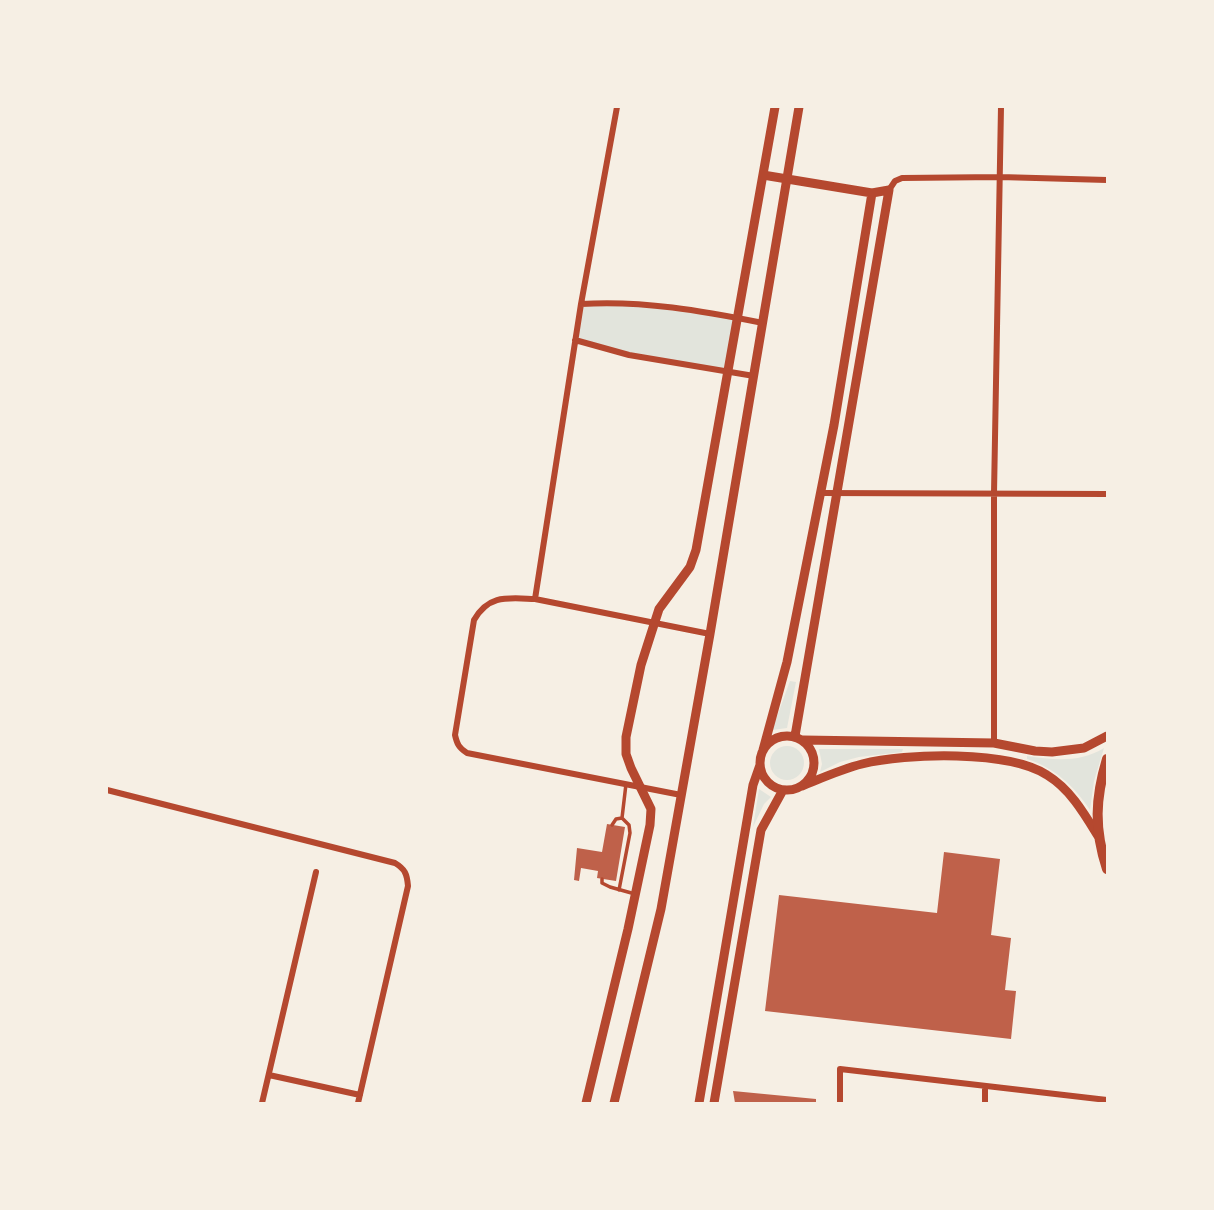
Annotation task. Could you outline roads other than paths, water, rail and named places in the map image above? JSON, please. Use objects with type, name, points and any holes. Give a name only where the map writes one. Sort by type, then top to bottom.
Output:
[{"type":"highway","points":[[1107,759],[1097,805],[1098,836],[1107,869]]},
{"type":"main road","points":[[586,1103],[635,894],[651,809],[626,754],[626,737],[642,665],[659,609],[690,567],[696,550],[775,107]]},
{"type":"main road","points":[[614,1103],[655,935],[710,634],[799,107]]},
{"type":"main road","points":[[763,175],[872,193],[889,190],[806,666],[799,738],[813,754],[814,763],[809,780],[802,786]]},
{"type":"main road","points":[[699,1103],[753,785],[787,663],[834,425],[872,193]]},
{"type":"main road","points":[[787,663],[806,666]]},
{"type":"main road","points":[[763,750],[776,738],[799,738],[994,743],[1052,752],[1084,748],[1107,736]]},
{"type":"main road","points":[[760,765],[767,782],[783,790],[802,786],[862,764],[898,758],[977,757],[1026,765],[1048,775],[1061,786],[1083,812],[1098,836]]},
{"type":"main road","points":[[714,1103],[761,830],[783,790]]},
{"type":"street","points":[[534,599],[581,304],[617,107]]},
{"type":"street","points":[[994,743],[994,493],[1001,107]]},
{"type":"street","points":[[889,190],[895,181],[902,178],[1107,180]]},
{"type":"street","points":[[581,304],[640,303],[763,323]]},
{"type":"street","points":[[575,340],[629,355],[754,376]]},
{"type":"street","points":[[820,492],[1107,494]]},
{"type":"street","points":[[681,795],[461,749],[455,735],[474,620],[481,608],[492,601],[506,598],[534,599],[710,634]]},
{"type":"street","points":[[107,790],[395,863],[403,868],[408,886],[358,1103]]},
{"type":"street","points":[[262,1103],[316,872]]},
{"type":"street","points":[[840,1103],[840,1069],[1107,1100]]},
{"type":"street","points":[[269,1075],[360,1095]]},
{"type":"street","points":[[985,1087],[985,1103]]},
{"type":"lane","points":[[622,818],[626,784]]},
{"type":"lane","points":[[612,825],[616,819],[622,818]]},
{"type":"lane","points":[[619,890],[630,833],[629,825],[622,818]]},
{"type":"lane","points":[[602,879],[606,886],[635,894]]}]
